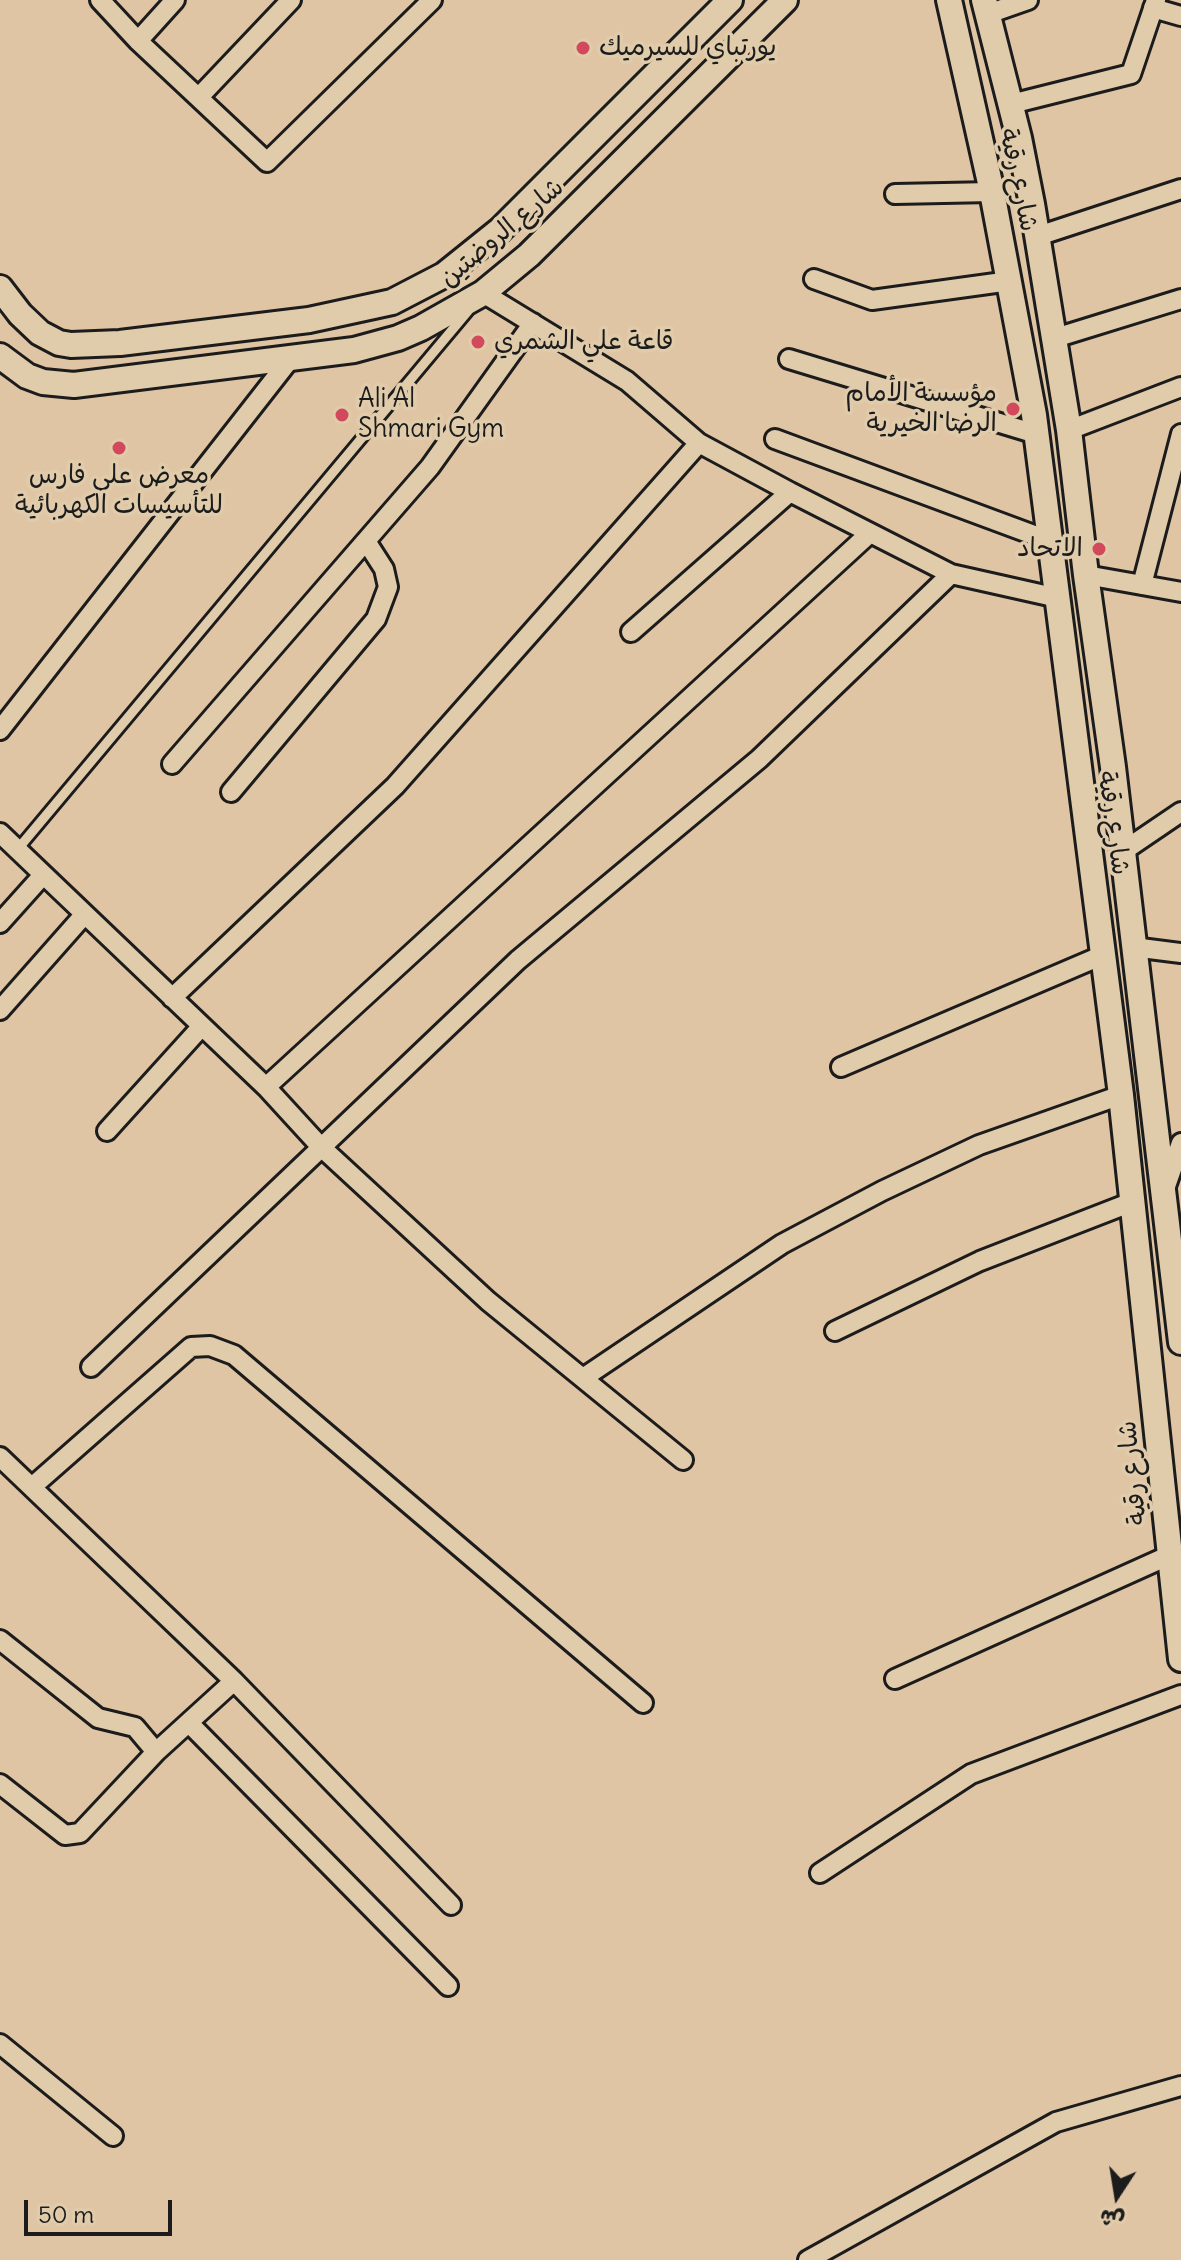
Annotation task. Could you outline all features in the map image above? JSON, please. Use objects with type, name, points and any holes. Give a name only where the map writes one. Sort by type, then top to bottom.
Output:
[{"type":"street","points":[[100,0],[138,41],[267,162],[432,0]]},
{"type":"street","points":[[138,41],[175,0]]},
{"type":"street","points":[[199,97],[291,0]]},
{"type":"street","name":"شارع الروضتين","points":[[0,288],[40,333],[59,343],[71,345],[120,343],[309,320],[392,302],[444,275],[500,230],[730,0]]},
{"type":"street","name":"شارع الروضتين","points":[[0,356],[27,376],[43,382],[74,385],[354,350],[398,338],[440,319],[483,293],[564,220],[785,0]]},
{"type":"street","name":"شارع رقية","points":[[949,0],[1010,281],[1036,434],[1121,1095],[1181,1659]]},
{"type":"street","points":[[986,7],[1028,0]]},
{"type":"street","points":[[1011,104],[1131,74],[1154,4],[1181,16]]},
{"type":"street","name":"شارع رقية","points":[[986,7],[1011,104],[1038,236],[1069,430],[1113,767],[1181,1340]]},
{"type":"street","points":[[969,84],[973,72],[983,66],[996,68],[1004,77]]},
{"type":"street","points":[[1038,236],[1181,189]]},
{"type":"street","points":[[895,194],[992,192]]},
{"type":"street","points":[[814,279],[872,300],[1010,281]]},
{"type":"street","points":[[483,293],[627,381],[699,443],[790,492],[951,574],[1058,598]]},
{"type":"street","points":[[1055,338],[1181,299]]},
{"type":"street","points":[[172,764],[430,467],[533,323]]},
{"type":"street","points":[[0,730],[291,358]]},
{"type":"street","points":[[789,359],[1036,434]]},
{"type":"street","points":[[1069,430],[1181,387]]},
{"type":"street","points":[[1142,585],[1181,434]]},
{"type":"street","points":[[775,439],[1050,541]]},
{"type":"street","points":[[172,998],[395,786],[699,443]]},
{"type":"street","points":[[631,632],[790,492]]},
{"type":"street","points":[[266,1087],[870,533]]},
{"type":"street","points":[[231,792],[376,619],[388,587],[384,569],[366,541]]},
{"type":"street","points":[[91,1367],[518,960],[759,759],[951,574]]},
{"type":"street","points":[[1086,575],[1181,592]]},
{"type":"street","points":[[1078,771],[1086,780],[1097,783],[1108,778],[1113,767]]},
{"type":"street","points":[[1089,857],[1094,848],[1103,843],[1114,845],[1122,852],[1181,812]]},
{"type":"street","points":[[0,833],[266,1087],[320,1146],[488,1301],[683,1460]]},
{"type":"street","points":[[0,923],[43,875]]},
{"type":"street","points":[[0,1010],[84,915]]},
{"type":"street","points":[[1133,947],[1181,953]]},
{"type":"street","points":[[841,1067],[1103,955]]},
{"type":"street","points":[[107,1131],[202,1026]]},
{"type":"street","points":[[583,1378],[782,1244],[869,1198],[979,1145],[1121,1095]]},
{"type":"street","points":[[1163,1196],[1181,1143]]},
{"type":"street","points":[[835,1331],[980,1261],[1132,1202]]},
{"type":"street","points":[[33,1486],[191,1347],[210,1346],[234,1355],[643,1703]]},
{"type":"street","points":[[0,1457],[234,1681],[451,1905]]},
{"type":"street","points":[[895,1679],[1170,1555]]},
{"type":"street","points":[[0,1640],[98,1718],[135,1727],[156,1752]]},
{"type":"street","points":[[0,1784],[65,1835],[80,1833],[156,1752],[234,1681]]},
{"type":"street","points":[[820,1873],[971,1774],[1181,1695]]},
{"type":"street","points":[[189,1723],[448,1986]]},
{"type":"street","points":[[0,2044],[113,2136]]},
{"type":"street","points":[[808,2260],[1056,2122],[1181,2086]]},
{"type":"lane","points":[[17,850],[483,293]]},
{"type":"place","name":"يورتباي للسيرميك","points":[[583,48]]},
{"type":"place","name":"قاعة علي الشمري","points":[[478,342]]},
{"type":"place","name":"مؤسسة الأمام الرضا الخيرية","points":[[1013,409]]},
{"type":"place","name":"Ali Al Shmari Gym","points":[[342,415]]},
{"type":"place","name":"معرض علي فارس للتأسيسات الكهربائية","points":[[119,448]]},
{"type":"place","name":"الاتحاد","points":[[1099,549]]}]
